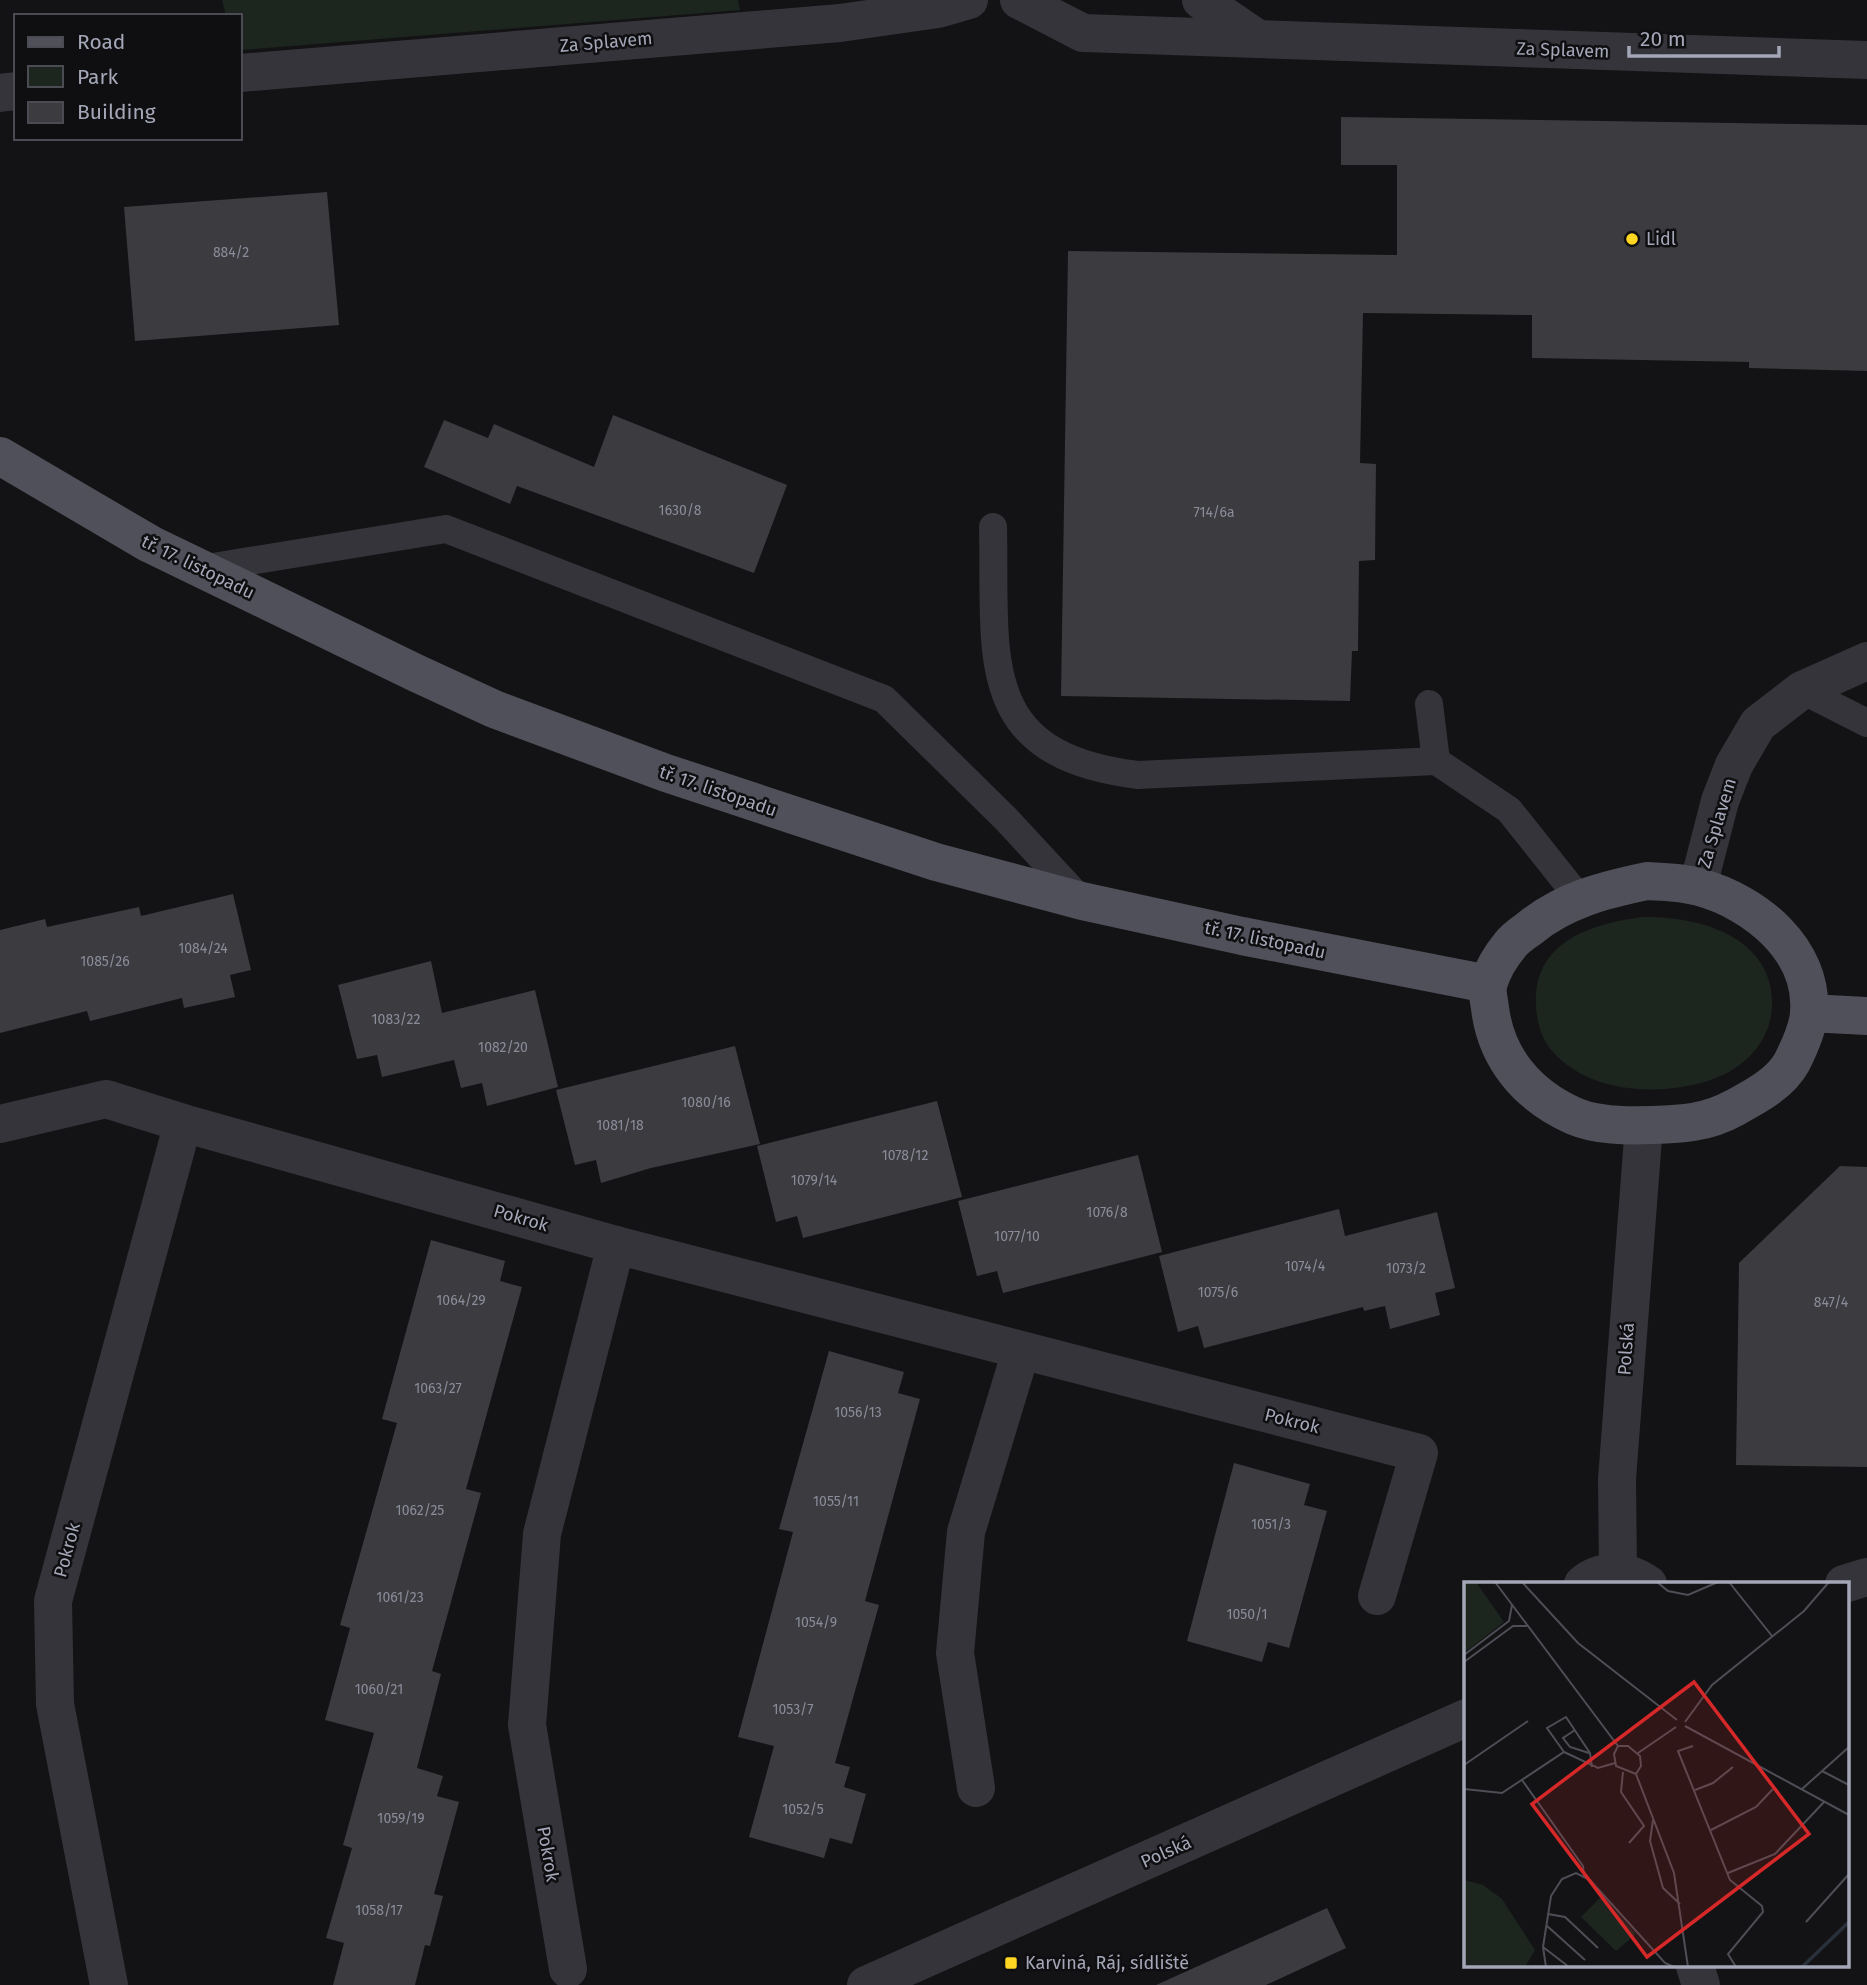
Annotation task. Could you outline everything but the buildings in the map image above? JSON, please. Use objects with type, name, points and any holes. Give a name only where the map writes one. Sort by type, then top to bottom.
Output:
[{"type":"main road","name":"tř. 17. listopadu","points":[[0,456],[150,544],[416,673],[495,709],[754,804],[936,862],[1082,901],[1242,936],[1488,984]]},
{"type":"main road","points":[[1647,881],[1698,887],[1751,909],[1776,931],[1795,954],[1805,974],[1809,1013],[1801,1043],[1790,1066],[1755,1097],[1701,1122],[1607,1124],[1575,1116],[1549,1102],[1522,1081],[1505,1059],[1492,1024],[1488,984],[1511,943],[1544,916],[1579,898],[1647,881]]},
{"type":"main road","points":[[1809,1013],[1867,1016]]},
{"type":"street","name":"Za Splavem","points":[[242,73],[839,23],[938,9],[970,0]]},
{"type":"street","name":"Za Splavem","points":[[1019,0],[1083,33],[1867,60]]},
{"type":"street","points":[[1201,0],[1258,39]]},
{"type":"street","name":"Za Splavem","points":[[1698,887],[1720,801],[1734,765],[1758,724],[1802,690],[1867,661]]},
{"type":"street","name":"Pokrok","points":[[0,1124],[106,1099],[617,1245],[1419,1453],[1377,1597]]},
{"type":"street","name":"Pokrok","points":[[110,1985],[55,1704],[53,1601],[183,1123]]},
{"type":"street","name":"Polská","points":[[1633,1578],[1617,1479],[1644,1125]]},
{"type":"street","name":"Pokrok","points":[[568,1969],[527,1725],[542,1534],[617,1245]]},
{"type":"street","points":[[976,1788],[955,1653],[966,1532],[1021,1351]]},
{"type":"street","points":[[1587,1582],[1602,1574],[1633,1578]]},
{"type":"street","points":[[1850,1582],[1867,1577]]},
{"type":"street","name":"Polská","points":[[866,1985],[1464,1719]]},
{"type":"street","points":[[1696,1968],[1701,1985]]},
{"type":"lane","points":[[993,527],[996,655],[1003,692],[1018,720],[1040,743],[1074,762],[1103,771],[1138,775],[1436,761],[1509,810],[1579,898]]},
{"type":"lane","points":[[201,569],[446,529],[884,699],[1006,820],[1082,901]]},
{"type":"lane","points":[[1802,690],[1867,723]]},
{"type":"lane","points":[[1429,704],[1436,761]]},
{"type":"green space","points":[[222,0],[738,0],[740,10],[243,50],[242,14],[226,14]]},
{"type":"green space","points":[[1644,917],[1680,919],[1715,928],[1743,943],[1763,968],[1771,990],[1769,1025],[1753,1053],[1726,1074],[1674,1088],[1637,1089],[1618,1086],[1583,1075],[1567,1065],[1545,1041],[1537,1016],[1538,982],[1545,964],[1556,950],[1570,939],[1605,924]]},
{"type":"place","name":"Lidl","points":[[1632,239]]},
{"type":"place","name":"Karviná, Ráj, sídliště","points":[[1011,1963]]}]
